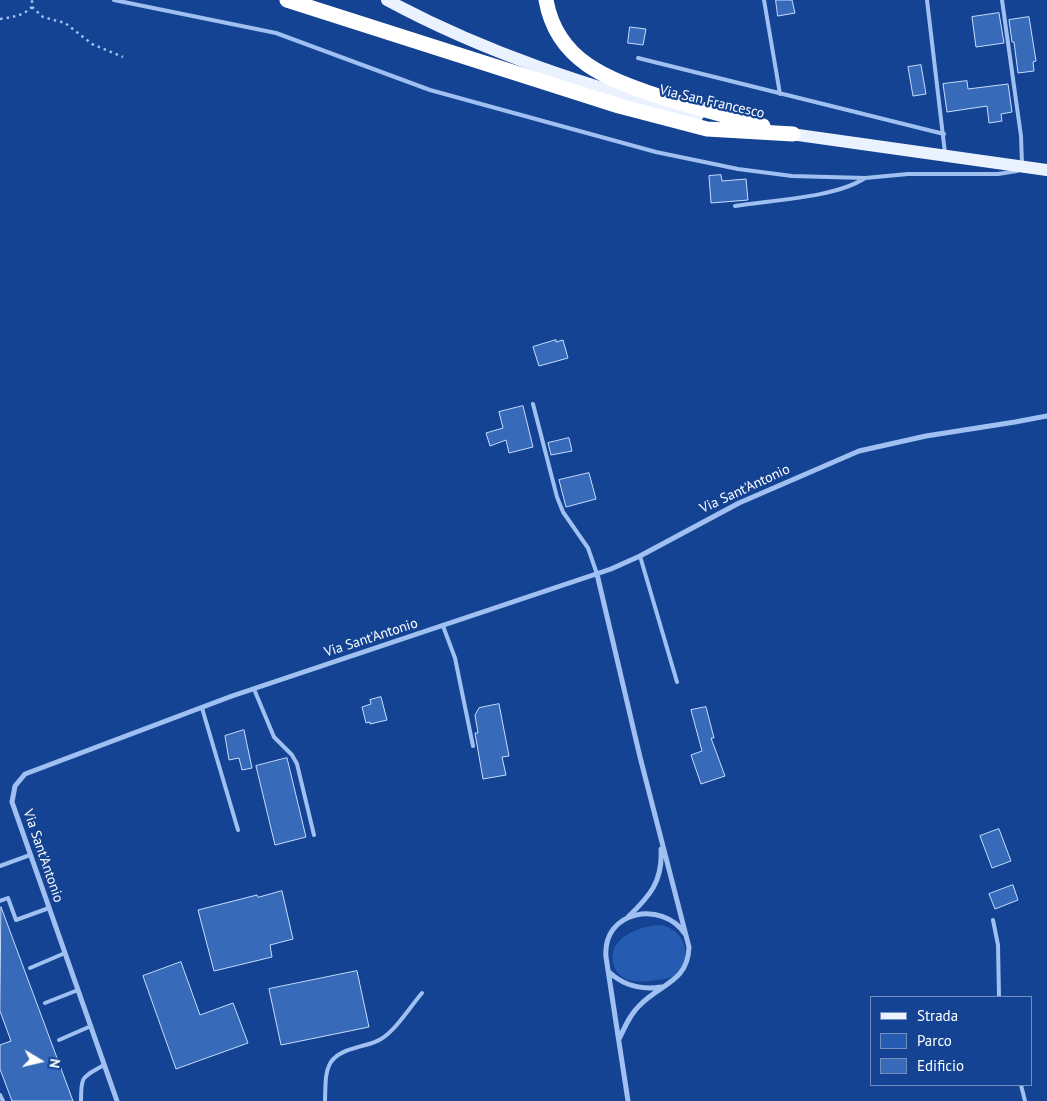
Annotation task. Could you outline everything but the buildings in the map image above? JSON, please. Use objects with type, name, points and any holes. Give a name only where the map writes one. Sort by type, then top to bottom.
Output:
[{"type":"highway","points":[[288,0],[620,106],[707,129],[793,134]]},
{"type":"highway","points":[[546,0],[553,26],[566,46],[585,64],[603,75],[621,84],[671,100],[793,134]]},
{"type":"main road","name":"Via San Francesco","points":[[387,0],[454,34],[510,57],[566,77],[718,121],[793,134],[1041,169]]},
{"type":"street","name":"Via Sant'Antonio","points":[[116,1099],[12,802],[15,786],[19,780],[33,771],[254,689],[597,574],[640,556],[739,503],[859,451],[926,436],[1047,416]]},
{"type":"street","points":[[597,574],[660,837],[688,941],[689,954],[685,966],[678,977],[655,992],[640,1005],[628,1020],[619,1039]]},
{"type":"street","points":[[628,1101],[605,950],[613,927],[628,918],[647,898],[655,886],[661,863],[660,837]]},
{"type":"street","points":[[628,918],[648,915],[668,919],[681,929],[688,941]]},
{"type":"street","points":[[609,972],[620,981],[634,987],[648,989],[666,986]]},
{"type":"lane","points":[[114,0],[286,36],[413,85],[656,152],[766,173],[865,178],[908,174],[998,174],[1041,169]]},
{"type":"lane","points":[[764,0],[780,94]]},
{"type":"lane","points":[[927,0],[946,155]]},
{"type":"lane","points":[[1002,0],[1021,136],[1022,166]]},
{"type":"lane","points":[[638,58],[944,134]]},
{"type":"lane","points":[[735,206],[836,191],[865,178]]},
{"type":"lane","points":[[533,404],[563,512],[588,548],[597,574]]},
{"type":"lane","points":[[640,556],[677,682]]},
{"type":"lane","points":[[443,626],[455,658],[473,746]]},
{"type":"lane","points":[[254,689],[274,737],[292,755],[296,764],[314,835]]},
{"type":"lane","points":[[202,708],[238,830]]},
{"type":"lane","points":[[0,866],[30,855]]},
{"type":"lane","points":[[0,901],[8,898],[16,920],[49,908]]},
{"type":"lane","points":[[994,920],[998,945],[999,996]]},
{"type":"lane","points":[[30,968],[65,953]]},
{"type":"lane","points":[[45,1003],[78,990]]},
{"type":"lane","points":[[325,1101],[326,1077],[331,1060],[340,1052],[381,1039],[422,993]]},
{"type":"lane","points":[[58,1040],[91,1026]]},
{"type":"lane","points":[[81,1101],[80,1085],[82,1080],[104,1065]]},
{"type":"lane","points":[[1021,1086],[1025,1101]]},
{"type":"lane","points":[[0,1095],[3,1101]]},
{"type":"path","points":[[0,19],[15,17],[27,12],[32,7],[32,0]]},
{"type":"path","points":[[32,7],[43,17],[65,23],[92,44],[123,57]]},
{"type":"green space","points":[[657,925],[666,926],[680,936],[685,951],[685,960],[681,967],[669,978],[651,981],[632,981],[622,976],[614,966],[612,957],[614,948],[625,936],[641,928]]}]
